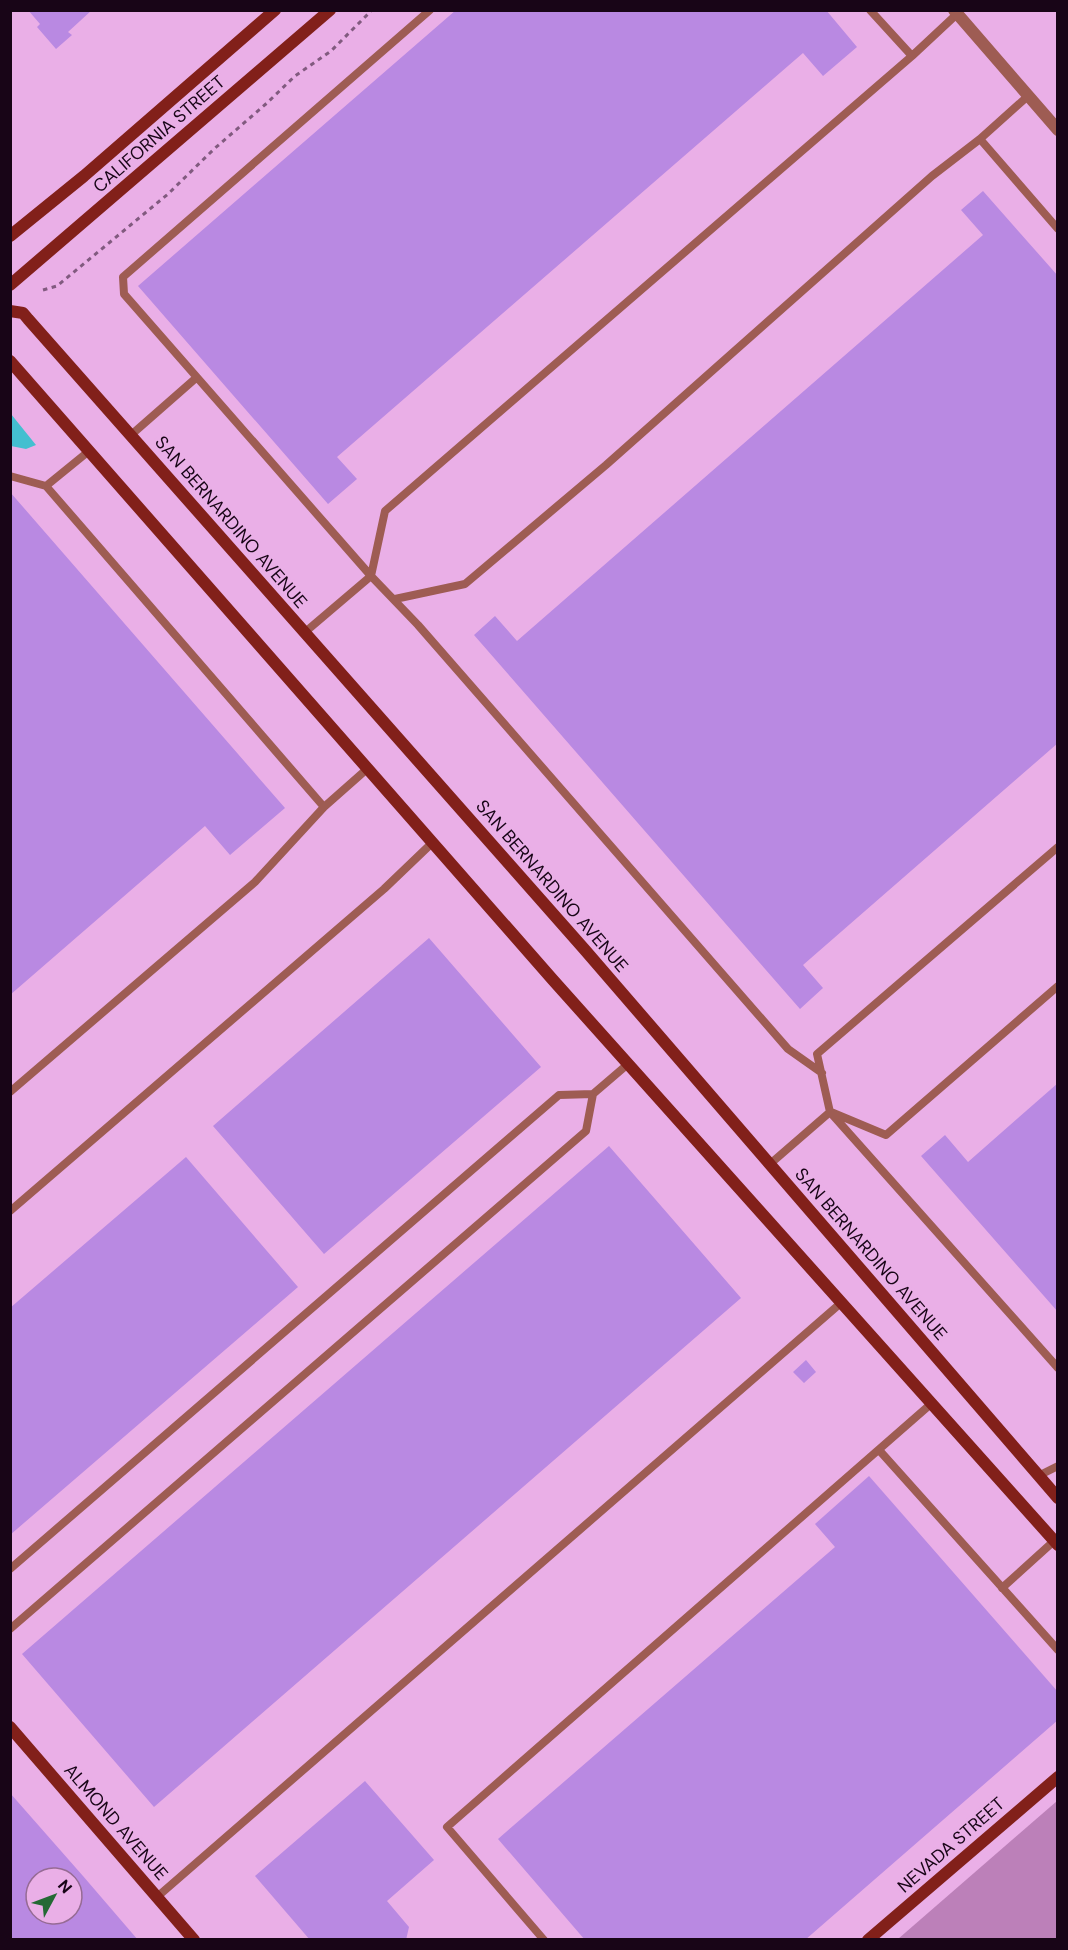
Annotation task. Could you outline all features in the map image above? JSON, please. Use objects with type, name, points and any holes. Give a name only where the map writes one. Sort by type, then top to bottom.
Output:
[{"type":"main road","name":"CALIFORNIA STREET","points":[[10,236],[84,176],[276,10]]},
{"type":"main road","name":"CALIFORNIA STREET","points":[[10,285],[330,10]]},
{"type":"main road","name":"SAN BERNARDINO AVENUE","points":[[10,311],[23,314],[593,959],[1058,1498]]},
{"type":"main road","points":[[10,361],[432,843],[1056,1543]]},
{"type":"main road","name":"ALMOND AVENUE","points":[[10,1727],[194,1940]]},
{"type":"main road","name":"NEVADA STREET","points":[[868,1940],[1058,1777]]},
{"type":"street","points":[[956,12],[1058,130]]},
{"type":"lane","points":[[430,10],[123,277],[124,294],[788,1049],[822,1073]]},
{"type":"lane","points":[[870,10],[912,56]]},
{"type":"lane","points":[[304,633],[371,576],[385,511],[912,56],[956,12]]},
{"type":"lane","points":[[395,600],[465,584],[606,465],[932,176],[980,139],[1028,96]]},
{"type":"lane","points":[[980,139],[1058,229]]},
{"type":"lane","points":[[130,435],[196,378]]},
{"type":"lane","points":[[46,486],[89,451]]},
{"type":"lane","points":[[10,476],[46,486],[324,807]]},
{"type":"lane","points":[[10,1092],[255,882],[324,807],[367,769]]},
{"type":"lane","points":[[10,1211],[384,889],[432,843]]},
{"type":"lane","points":[[1058,847],[817,1054],[830,1112],[1058,1368]]},
{"type":"lane","points":[[830,1112],[886,1135],[1058,986]]},
{"type":"lane","points":[[10,1629],[586,1131],[593,1094],[628,1064]]},
{"type":"lane","points":[[10,1569],[559,1095],[593,1094]]},
{"type":"lane","points":[[770,1164],[830,1112]]},
{"type":"lane","points":[[157,1897],[842,1302]]},
{"type":"lane","points":[[544,1940],[447,1827],[932,1403]]},
{"type":"lane","points":[[879,1450],[1058,1650]]},
{"type":"lane","points":[[1038,1476],[1058,1467]]},
{"type":"lane","points":[[1002,1588],[1056,1543]]},
{"type":"path","points":[[43,290],[57,286],[168,194],[294,76],[331,51],[372,10]]},
{"type":"shaded area","points":[[11,414],[36,445],[26,449],[11,446]]},
{"type":"shaded area","points":[[1057,1801],[1057,1939],[898,1939]]},
{"type":"building","points":[[28,10],[92,10],[68,32],[72,35],[56,49],[37,27],[40,24]]},
{"type":"building","points":[[456,10],[826,10],[857,47],[823,76],[803,53],[337,457],[357,479],[328,504],[138,286]]},
{"type":"building","points":[[983,191],[1058,276],[1058,743],[803,965],[823,988],[800,1009],[474,635],[495,616],[517,641],[983,235],[961,210]]},
{"type":"building","points":[[10,492],[285,808],[230,855],[205,826],[10,995]]},
{"type":"building","points":[[429,938],[541,1067],[324,1254],[213,1126]]},
{"type":"building","points":[[1058,1083],[1058,1312],[921,1156],[945,1135],[968,1162]]},
{"type":"building","points":[[609,1146],[741,1298],[154,1807],[22,1654]]},
{"type":"building","points":[[186,1157],[298,1287],[10,1535],[10,1308]]},
{"type":"building","points":[[806,1360],[816,1372],[804,1383],[793,1372]]},
{"type":"building","points":[[869,1476],[1058,1692],[1058,1720],[805,1940],[585,1940],[498,1839],[835,1547],[815,1524]]},
{"type":"building","points":[[365,1781],[434,1860],[387,1901],[409,1927],[406,1940],[310,1940],[255,1876]]},
{"type":"building","points":[[10,1793],[74,1866],[24,1866],[24,1926],[84,1926],[84,1877],[138,1940],[10,1940]]}]
